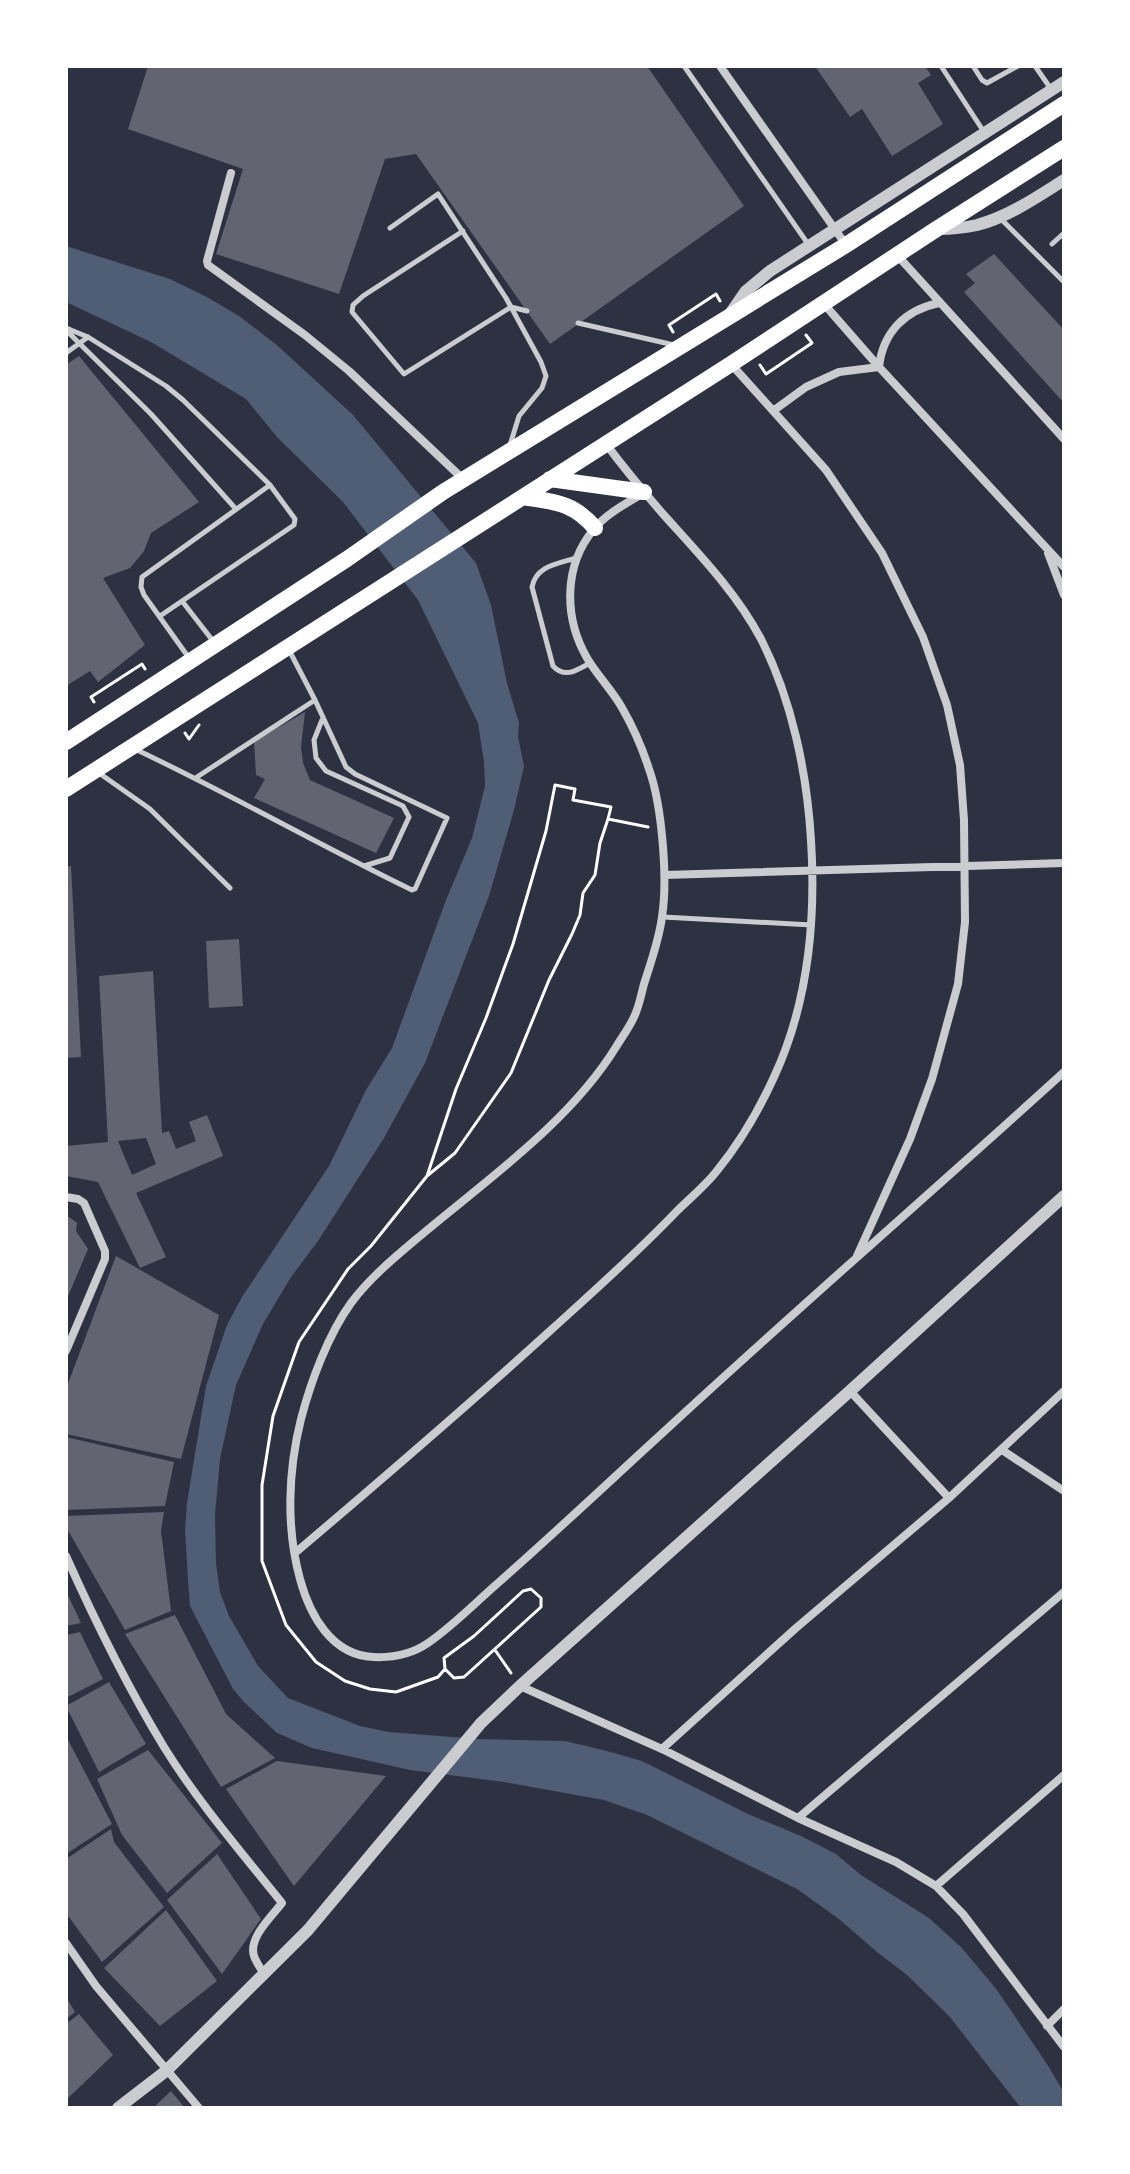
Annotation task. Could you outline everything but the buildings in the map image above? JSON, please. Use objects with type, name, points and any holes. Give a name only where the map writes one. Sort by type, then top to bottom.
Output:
[{"type":"highway","points":[[66,742],[347,559],[443,492],[679,346],[726,312],[846,245],[1064,104]]},
{"type":"highway","points":[[66,789],[1064,148]]},
{"type":"highway","points":[[550,479],[644,492]]},
{"type":"highway","points":[[523,497],[572,507],[595,528]]},
{"type":"street","points":[[720,66],[846,245]]},
{"type":"street","points":[[726,312],[758,280],[808,245],[1064,82]]},
{"type":"street","points":[[231,173],[208,265],[349,371],[463,480]]},
{"type":"street","points":[[935,230],[965,228],[999,217],[1064,180]]},
{"type":"street","points":[[897,255],[1064,439]]},
{"type":"street","points":[[879,367],[884,344],[896,325],[916,310],[939,303]]},
{"type":"street","points":[[824,304],[1064,567]]},
{"type":"street","points":[[731,364],[826,470],[882,553],[923,637],[947,705],[960,765],[965,922],[958,984],[932,1079],[910,1139],[855,1259]]},
{"type":"street","points":[[773,411],[806,387],[839,372],[879,367]]},
{"type":"street","points":[[295,1553],[440,1430],[632,1258],[716,1172],[748,1125],[775,1076],[795,1020],[812,925],[813,872],[809,808],[796,739],[782,692],[760,639],[711,567],[606,444]]},
{"type":"street","points":[[644,492],[613,511],[595,528],[576,558],[570,594],[580,645],[621,706],[652,775],[665,875],[663,917],[634,1017],[603,1067],[542,1134],[392,1260],[351,1303],[330,1340],[309,1389],[290,1487],[295,1553],[306,1599],[319,1624],[337,1645],[365,1657],[406,1654],[432,1640],[1064,1072]]},
{"type":"street","points":[[1047,549],[1064,595]]},
{"type":"street","points":[[665,875],[1064,863]]},
{"type":"street","points":[[118,2108],[166,2071],[308,1930],[481,1723],[1064,1196]]},
{"type":"street","points":[[66,1197],[84,1203],[105,1251],[105,1259],[66,1351]]},
{"type":"street","points":[[850,1391],[949,1498]]},
{"type":"street","points":[[662,1749],[796,1628],[949,1498],[1064,1391]]},
{"type":"street","points":[[1002,1450],[1064,1491]]},
{"type":"street","points":[[66,1556],[116,1662],[165,1749],[217,1822],[282,1903],[253,1948],[253,1955],[264,1974]]},
{"type":"street","points":[[798,1818],[1064,1592]]},
{"type":"street","points":[[520,1686],[662,1749],[798,1818],[896,1862],[936,1886],[963,1914],[1064,2047]]},
{"type":"street","points":[[936,1886],[1064,1775]]},
{"type":"street","points":[[66,1943],[96,1986],[199,2108]]},
{"type":"street","points":[[1047,2026],[1064,2009]]},
{"type":"lane","points":[[684,66],[808,245]]},
{"type":"lane","points":[[941,66],[984,132]]},
{"type":"lane","points":[[973,66],[987,83],[1018,66]]},
{"type":"lane","points":[[1035,66],[1052,90]]},
{"type":"lane","points":[[390,228],[436,194],[511,307],[546,376],[542,388],[519,416],[508,452]]},
{"type":"lane","points":[[999,217],[1064,282]]},
{"type":"lane","points":[[463,231],[363,296],[353,305],[352,312],[404,374],[511,307],[527,311]]},
{"type":"lane","points":[[1052,244],[1064,233]]},
{"type":"lane","points":[[578,323],[679,346]]},
{"type":"lane","points":[[68,328],[88,337],[183,400],[270,485],[295,519],[295,524],[160,616]]},
{"type":"lane","points":[[68,328],[69,333],[151,414],[235,508]]},
{"type":"lane","points":[[66,353],[88,337]]},
{"type":"lane","points":[[191,661],[144,595],[142,577],[270,485]]},
{"type":"lane","points":[[576,558],[539,571],[532,587],[553,666],[565,673],[574,672],[590,663]]},
{"type":"lane","points":[[182,601],[215,644]]},
{"type":"lane","points":[[132,747],[363,866],[415,889],[447,818],[350,770],[288,648]]},
{"type":"lane","points":[[196,778],[315,700]]},
{"type":"lane","points":[[323,718],[314,740],[316,758],[326,771],[403,806],[409,817],[390,858],[363,866]]},
{"type":"lane","points":[[95,771],[150,809],[230,888]]},
{"type":"lane","points":[[663,917],[812,925]]},
{"type":"path","points":[[669,325],[716,294],[726,312]]},
{"type":"path","points":[[758,361],[766,374],[812,343]]},
{"type":"path","points":[[142,664],[150,676]]},
{"type":"path","points":[[181,726],[189,739]]},
{"type":"path","points":[[427,1176],[456,1089],[513,944],[546,831],[555,785],[575,789],[573,800],[611,807],[600,843],[595,875],[583,893],[580,915],[511,1073],[455,1153],[427,1176],[371,1246],[348,1269],[299,1342],[273,1416],[262,1485],[262,1561],[286,1625],[316,1662],[345,1681],[370,1689],[396,1692],[438,1677],[445,1669]]},
{"type":"path","points":[[608,819],[646,827],[660,824]]},
{"type":"path","points":[[531,1589],[541,1598],[541,1607],[464,1677],[454,1678],[445,1669],[444,1658],[474,1636],[523,1591],[531,1589]]},
{"type":"path","points":[[495,1650],[520,1686]]},
{"type":"water","points":[[66,246],[170,279],[239,316],[278,346],[353,415],[476,563],[491,605],[507,683],[519,723],[518,737],[524,766],[514,810],[489,896],[425,1063],[384,1138],[263,1324],[236,1385],[220,1459],[215,1515],[220,1592],[229,1616],[258,1666],[288,1698],[360,1726],[389,1732],[478,1739],[565,1741],[607,1751],[642,1761],[836,1854],[861,1875],[929,1918],[962,1948],[997,1990],[1049,2067],[1064,2093],[1064,2108],[1021,2108],[949,2016],[907,1975],[797,1889],[647,1815],[604,1800],[504,1782],[410,1770],[312,1748],[277,1733],[233,1689],[190,1606],[185,1530],[206,1386],[227,1325],[242,1297],[329,1166],[366,1090],[392,1048],[472,838],[485,786],[484,762],[478,723],[418,600],[343,502],[277,437],[246,399],[151,342],[66,302]]}]
